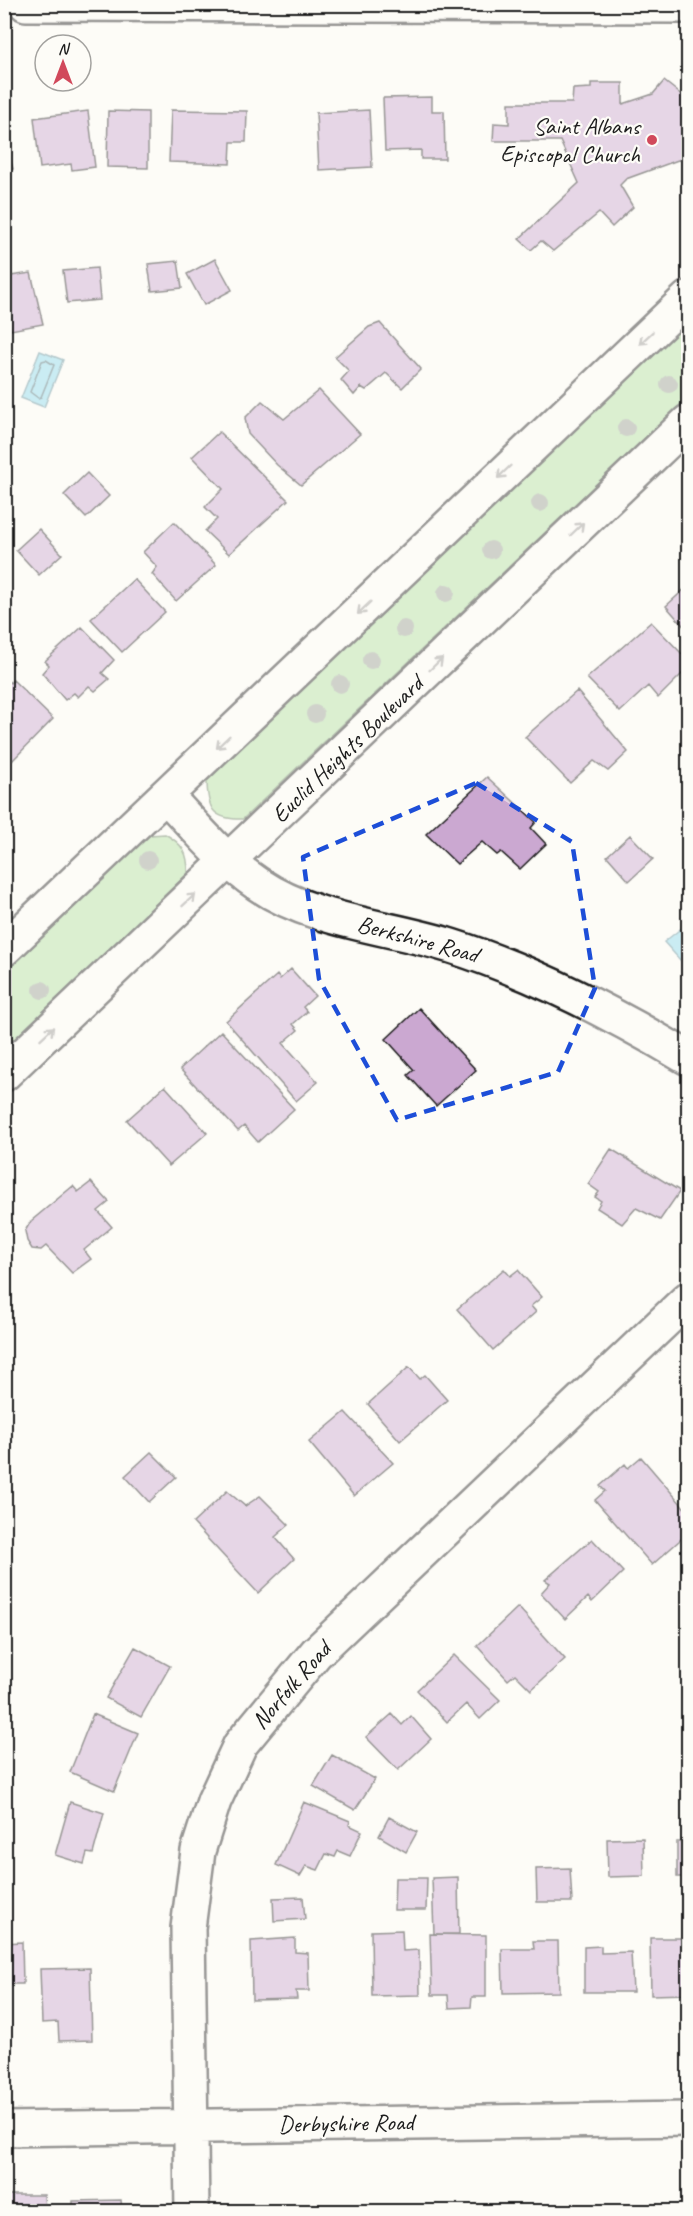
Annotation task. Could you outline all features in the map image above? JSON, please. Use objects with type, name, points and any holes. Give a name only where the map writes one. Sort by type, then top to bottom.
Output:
[{"type":"street","points":[[26,4],[688,6]]},
{"type":"street","points":[[4,949],[688,298]]},
{"type":"street","name":"Euclid Heights Boulevard","points":[[4,1074],[688,422]]},
{"type":"street","name":"Berkshire Road","points":[[166,796],[230,861],[258,884],[291,902],[330,915],[449,945],[488,958],[591,1005],[688,1058]]},
{"type":"street","name":"Norfolk Road","points":[[192,2211],[189,1917],[198,1851],[214,1801],[240,1745],[316,1653],[688,1299]]},
{"type":"street","name":"Derbyshire Road","points":[[4,2129],[688,2119]]},
{"type":"highlighted area","points":[[476,783],[572,842],[595,988],[558,1072],[397,1120],[319,979],[303,857]]},
{"type":"green space","points":[[688,321],[688,397],[243,819],[224,817],[213,810],[208,798],[207,779]]},
{"type":"green space","points":[[165,834],[183,850],[188,873],[5,1050],[5,971],[131,849],[150,835]]},
{"type":"water","points":[[40,351],[63,360],[44,407],[21,398]]},
{"type":"water","points":[[688,923],[688,955],[681,961],[664,942]]},
{"type":"building","points":[[664,81],[688,100],[688,161],[678,160],[626,179],[620,185],[633,207],[612,227],[599,213],[553,251],[541,241],[531,250],[519,239],[579,183],[560,141],[493,141],[494,123],[509,124],[509,103],[572,103],[573,89],[591,88],[591,83],[623,83],[623,104],[653,94]]},
{"type":"building","points":[[432,97],[432,111],[444,111],[445,159],[421,159],[421,150],[385,151],[383,98]]},
{"type":"building","points":[[171,110],[247,111],[246,142],[231,142],[230,164],[169,162]]},
{"type":"building","points":[[369,110],[372,167],[319,170],[316,113]]},
{"type":"building","points":[[88,111],[95,167],[72,170],[71,164],[40,168],[34,118]]},
{"type":"building","points":[[108,111],[148,112],[148,168],[107,167]]},
{"type":"building","points":[[4,135],[13,169],[4,171]]},
{"type":"building","points":[[215,259],[232,290],[204,305],[187,274]]},
{"type":"building","points":[[178,261],[182,288],[152,291],[148,264]]},
{"type":"building","points":[[97,268],[100,300],[67,303],[63,271]]},
{"type":"building","points":[[31,273],[43,324],[11,330],[4,303],[4,277]]},
{"type":"building","points":[[380,323],[421,369],[402,388],[386,373],[366,390],[361,387],[354,395],[341,380],[349,371],[335,357],[369,327]]},
{"type":"building","points":[[319,390],[360,434],[301,485],[277,465],[248,434],[245,418],[262,401],[284,419]]},
{"type":"building","points":[[219,432],[288,500],[229,554],[205,531],[217,519],[205,507],[223,489],[192,457]]},
{"type":"building","points":[[87,473],[109,496],[86,518],[64,495]]},
{"type":"building","points":[[174,522],[216,565],[176,601],[152,574],[157,567],[143,552]]},
{"type":"building","points":[[39,529],[62,554],[39,575],[16,550]]},
{"type":"building","points":[[134,579],[165,612],[122,652],[91,619]]},
{"type":"building","points":[[688,586],[688,631],[666,606]]},
{"type":"building","points":[[651,622],[688,660],[688,668],[658,698],[648,686],[620,712],[587,678]]},
{"type":"building","points":[[82,627],[114,660],[102,673],[109,679],[95,691],[89,686],[78,697],[74,693],[65,700],[42,673],[49,665],[45,661]]},
{"type":"building","points":[[4,676],[10,683],[13,680],[53,719],[11,762],[4,755]]},
{"type":"building","points":[[577,691],[628,752],[608,771],[594,761],[570,783],[525,737]]},
{"type":"building","points":[[487,777],[536,822],[531,828],[546,844],[520,869],[501,852],[497,855],[482,842],[457,864],[426,834]]},
{"type":"building","points":[[630,835],[653,859],[629,881],[607,856]]},
{"type":"building","points":[[291,969],[315,996],[303,1007],[307,1012],[293,1024],[298,1030],[283,1043],[318,1082],[296,1101],[226,1021],[277,975],[280,979]]},
{"type":"building","points":[[419,1008],[476,1070],[436,1106],[408,1075],[414,1070],[386,1039]]},
{"type":"building","points":[[221,1031],[294,1109],[258,1142],[244,1126],[238,1131],[180,1069]]},
{"type":"building","points":[[165,1086],[207,1133],[169,1166],[127,1120]]},
{"type":"building","points":[[611,1149],[680,1191],[660,1220],[636,1208],[622,1224],[597,1208],[601,1201],[595,1197],[599,1192],[588,1184]]},
{"type":"building","points":[[91,1182],[109,1202],[98,1211],[112,1227],[84,1250],[91,1259],[72,1273],[46,1246],[41,1250],[32,1249],[25,1231],[31,1221],[73,1186],[78,1192]]},
{"type":"building","points":[[504,1269],[510,1276],[518,1270],[542,1297],[531,1306],[536,1312],[493,1350],[457,1309]]},
{"type":"building","points":[[409,1367],[420,1379],[425,1375],[447,1400],[400,1441],[368,1404]]},
{"type":"building","points":[[345,1412],[393,1463],[354,1496],[309,1442]]},
{"type":"building","points":[[151,1452],[176,1477],[149,1502],[125,1476]]},
{"type":"building","points":[[641,1457],[688,1512],[688,1533],[652,1565],[595,1500],[605,1491],[600,1486],[625,1464],[628,1468]]},
{"type":"building","points":[[227,1491],[245,1506],[260,1496],[289,1525],[275,1537],[294,1559],[258,1593],[193,1523]]},
{"type":"building","points":[[592,1539],[623,1572],[592,1602],[588,1597],[565,1619],[541,1593],[550,1583],[545,1580]]},
{"type":"building","points":[[518,1607],[565,1659],[531,1690],[515,1674],[508,1680],[477,1646]]},
{"type":"building","points":[[135,1647],[170,1666],[141,1717],[106,1698]]},
{"type":"building","points":[[454,1655],[500,1700],[480,1719],[466,1704],[447,1722],[417,1690]]},
{"type":"building","points":[[93,1714],[138,1733],[114,1791],[70,1772]]},
{"type":"building","points":[[392,1714],[402,1725],[411,1716],[431,1739],[398,1770],[366,1737]]},
{"type":"building","points":[[332,1755],[375,1779],[355,1810],[313,1786]]},
{"type":"building","points":[[70,1802],[104,1813],[93,1854],[87,1853],[84,1864],[55,1855]]},
{"type":"building","points":[[304,1802],[350,1821],[349,1825],[362,1831],[350,1856],[338,1851],[335,1857],[326,1854],[318,1870],[306,1866],[300,1876],[276,1865]]},
{"type":"building","points":[[389,1817],[417,1832],[406,1852],[379,1836]]},
{"type":"building","points":[[643,1838],[644,1876],[608,1877],[607,1839]]},
{"type":"building","points":[[677,1842],[688,1842],[688,1877],[677,1877]]},
{"type":"building","points":[[570,1868],[572,1902],[537,1902],[536,1869]]},
{"type":"building","points":[[458,1877],[459,1934],[434,1934],[432,1878]]},
{"type":"building","points":[[395,1878],[427,1878],[426,1910],[394,1910]]},
{"type":"building","points":[[303,1897],[305,1919],[274,1921],[273,1898]]},
{"type":"building","points":[[402,1930],[403,1951],[419,1950],[420,1995],[372,1996],[371,1931]]},
{"type":"building","points":[[430,1934],[486,1935],[486,1997],[472,1997],[471,2007],[449,2008],[448,1995],[432,1995]]},
{"type":"building","points":[[295,1938],[295,1952],[308,1953],[309,1991],[296,1991],[297,1999],[252,2000],[251,1941]]},
{"type":"building","points":[[650,1938],[688,1938],[688,1994],[651,1995]]},
{"type":"building","points":[[533,1941],[558,1941],[559,1992],[503,1993],[502,1949],[534,1949]]},
{"type":"building","points":[[22,1942],[23,1984],[4,1984],[4,1943]]},
{"type":"building","points":[[601,1946],[601,1953],[631,1952],[633,1992],[584,1992],[584,1947]]},
{"type":"building","points":[[90,1968],[92,2040],[59,2041],[58,2022],[42,2023],[40,1969]]},
{"type":"building","points":[[4,2195],[44,2195],[45,2212],[4,2212]]},
{"type":"building","points":[[121,2200],[122,2212],[73,2212],[73,2201]]},
{"type":"place","name":"Saint Albans Episcopal Church","points":[[652,140]]}]
